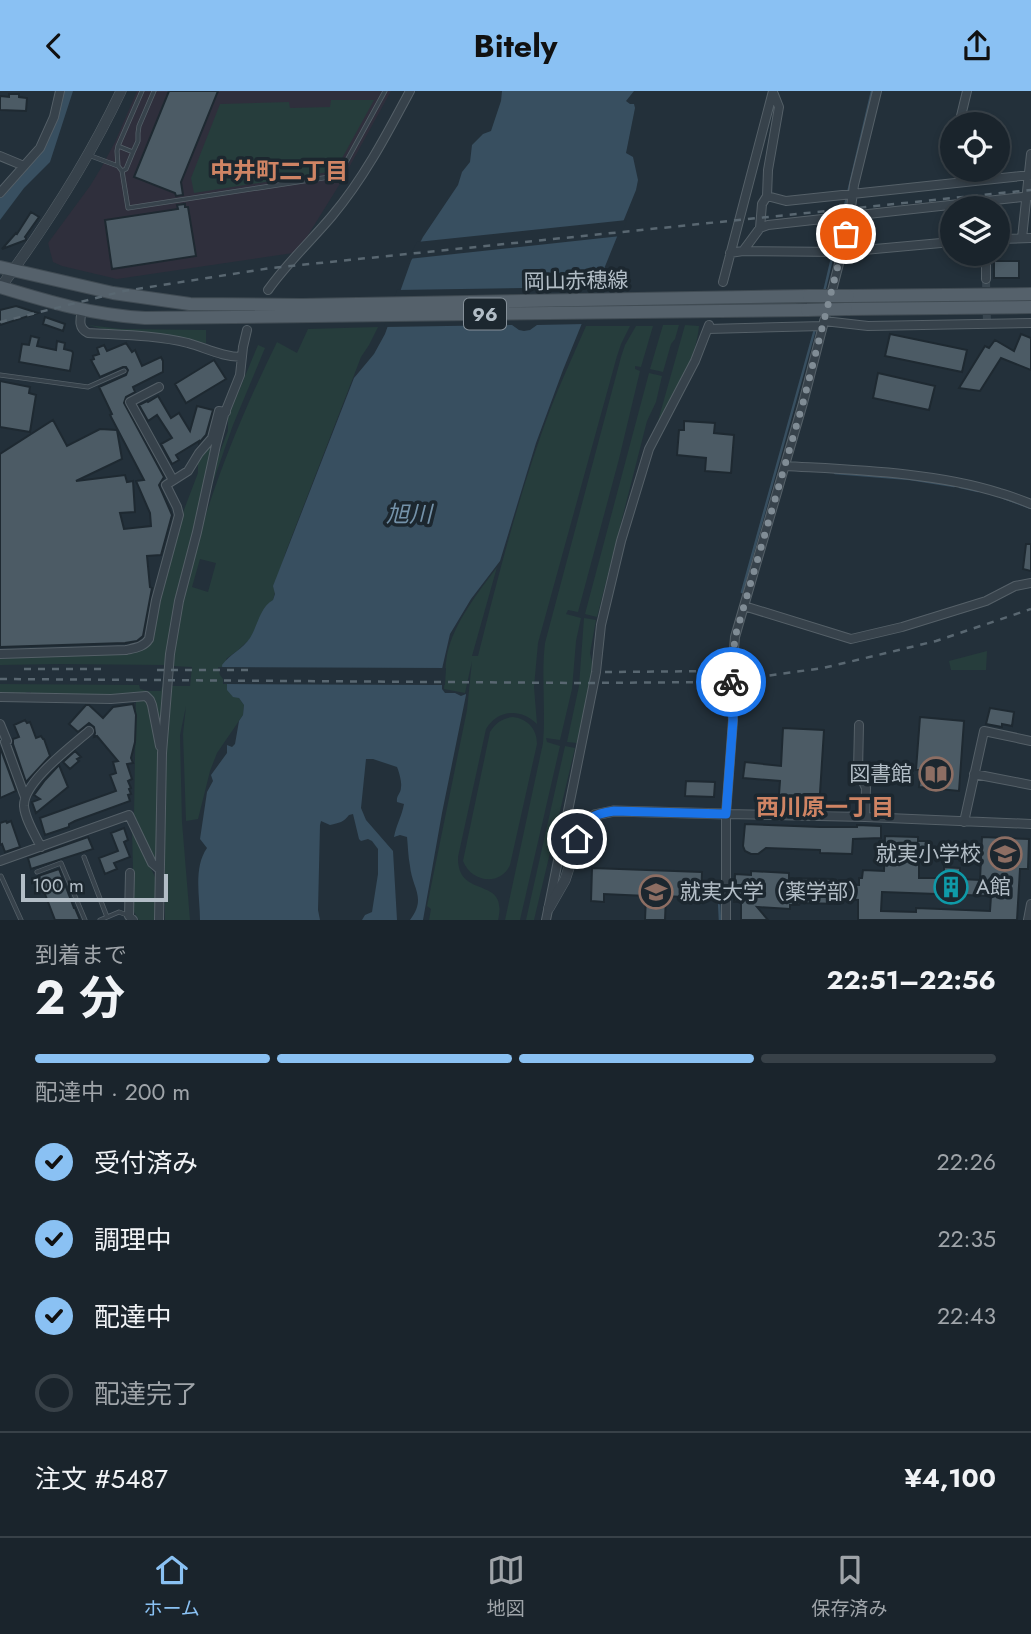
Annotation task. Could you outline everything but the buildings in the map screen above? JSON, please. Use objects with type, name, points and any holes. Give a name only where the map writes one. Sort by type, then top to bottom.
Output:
[{"type":"main road","name":"岡山赤穂線","points":[[0,267],[113,293],[169,302],[298,310]]},
{"type":"main road","name":"岡山赤穂線","points":[[0,288],[82,310],[145,318],[298,310],[808,303],[1031,294]]},
{"type":"main road","name":"岡山赤穂線","points":[[847,302],[1031,307]]},
{"type":"street","points":[[0,194],[40,148],[54,117],[60,91]]},
{"type":"street","points":[[0,288],[89,155],[121,91]]},
{"type":"street","points":[[268,290],[332,216],[368,167],[411,91]]},
{"type":"street","points":[[743,251],[760,228],[762,204],[767,196],[768,170],[779,107],[773,91]]},
{"type":"street","points":[[723,282],[773,91]]},
{"type":"street","points":[[726,920],[726,814],[733,720],[731,685],[735,637],[803,403],[849,194],[854,185],[877,91]]},
{"type":"street","points":[[962,112],[967,91]]},
{"type":"street","points":[[1027,238],[1031,155]]},
{"type":"street","points":[[0,156],[24,166]]},
{"type":"street","points":[[767,196],[786,201],[1030,175]]},
{"type":"street","points":[[760,228],[1028,196]]},
{"type":"street","points":[[730,253],[836,252],[940,243]]},
{"type":"street","points":[[986,266],[986,279]]},
{"type":"street","points":[[82,310],[80,325],[88,333],[169,340],[242,357]]},
{"type":"street","points":[[546,920],[596,673],[601,625],[621,541],[649,449],[695,361],[709,327],[1031,323]]},
{"type":"street","points":[[159,920],[162,753],[170,654],[179,601],[216,445],[240,375],[247,330]]},
{"type":"street","points":[[159,387],[130,403],[173,480]]},
{"type":"street","points":[[0,654],[126,650],[141,647],[146,643],[178,522],[177,507],[166,485],[188,471],[212,438],[219,411],[226,412]]},
{"type":"street","points":[[785,466],[936,479],[1000,492],[1031,504]]},
{"type":"street","points":[[744,606],[851,639],[902,627],[986,601],[1015,586],[1031,583]]},
{"type":"street","points":[[0,697],[111,699],[146,696],[152,705],[162,753]]},
{"type":"street","points":[[0,724],[25,797]]},
{"type":"street","points":[[859,725],[858,771],[866,788],[865,817]]},
{"type":"street","points":[[41,847],[24,809],[25,797],[39,776],[89,731]]},
{"type":"street","points":[[964,821],[984,731],[1031,741]]},
{"type":"street","points":[[974,774],[1031,785]]},
{"type":"street","points":[[549,908],[565,880],[583,824],[595,815],[614,811],[1031,822]]},
{"type":"street","points":[[0,861],[128,814],[152,863],[159,869]]},
{"type":"street","points":[[130,873],[131,918]]},
{"type":"street","points":[[1028,920],[1031,904]]},
{"type":"lane","points":[[118,166],[118,146],[142,91]]},
{"type":"lane","points":[[122,171],[126,169],[138,141],[139,126],[153,91]]},
{"type":"lane","points":[[89,155],[118,166],[122,171],[128,208],[336,176],[385,91]]},
{"type":"lane","points":[[118,146],[133,152]]},
{"type":"lane","points":[[0,375],[88,387],[124,371]]},
{"type":"lane","points":[[84,856],[107,917]]},
{"type":"lane","points":[[37,871],[61,863],[85,920]]},
{"type":"lane","points":[[1,876],[20,920]]},
{"type":"lane","points":[[100,920],[119,912],[131,918]]},
{"type":"shaded area","points":[[137,91],[391,91],[341,182],[305,240],[293,253],[117,279],[53,262],[48,243],[101,168]]},
{"type":"green space","points":[[331,100],[374,100],[335,171],[194,193],[191,178],[220,104],[289,102],[290,108],[330,107]]},
{"type":"green space","points":[[88,325],[121,329],[206,330],[206,343],[111,331]]},
{"type":"green space","points":[[663,325],[679,325],[663,372],[650,369]]},
{"type":"green space","points":[[685,325],[699,326],[694,351],[678,388],[658,421]]},
{"type":"green space","points":[[586,326],[630,326],[617,356],[538,643],[534,687],[537,724],[524,715],[510,713],[491,722],[486,729],[458,857],[465,879],[490,891],[496,897],[499,906],[498,920],[429,920],[431,909],[427,906],[467,710],[472,661],[465,693],[444,689],[450,643],[461,620],[497,567],[472,656],[478,656],[502,563],[539,440]]},
{"type":"green space","points":[[636,326],[653,326],[641,367],[635,366],[635,369],[640,371],[578,612],[568,610],[566,614],[581,618],[572,689],[560,740],[546,738],[547,742],[560,746],[520,920],[505,920],[543,743],[545,643],[621,357]]},
{"type":"green space","points":[[378,327],[361,357],[285,554],[273,600],[249,640],[226,659],[239,698],[244,705],[243,715],[217,753],[198,819],[186,821],[183,734],[186,706],[180,735],[182,822],[190,920],[165,920],[165,790],[169,699],[172,686],[190,686],[192,667],[172,666],[182,602],[210,502],[248,404],[277,342],[297,353],[308,329]],"holes":[[[200,559],[216,563],[208,592],[192,587]]]},
{"type":"green space","points":[[258,345],[265,348],[212,485],[218,457],[228,431],[228,417]]},
{"type":"green space","points":[[649,373],[662,376],[656,402],[647,421],[597,617],[585,614]]},
{"type":"green space","points":[[213,441],[176,601],[165,665],[0,665],[0,656],[142,648],[182,515],[198,473],[198,460]]},
{"type":"green space","points":[[584,618],[596,620],[590,653],[593,667],[577,743],[567,742],[579,686]]},
{"type":"green space","points":[[987,651],[986,670],[951,670],[949,661]]},
{"type":"green space","points":[[0,684],[139,685],[140,689],[148,691],[161,691],[162,687],[165,687],[160,742],[153,698],[140,693],[0,694]]},
{"type":"green space","points":[[140,697],[148,701],[159,756],[154,860],[134,815],[136,700]]},
{"type":"green space","points":[[513,717],[531,726],[537,744],[510,865],[500,877],[486,879],[472,874],[463,861],[490,732],[500,721]]},
{"type":"green space","points":[[565,746],[575,748],[534,920],[526,920]]},
{"type":"green space","points":[[132,828],[155,877],[156,920],[139,920],[134,912]]},
{"type":"water","points":[[63,91],[73,91],[50,162],[24,188],[0,220],[0,197],[34,160]]},
{"type":"water","name":"旭川","points":[[502,91],[634,91],[626,101],[634,104],[635,108],[626,153],[633,157],[638,180],[536,443],[500,561],[471,599],[450,634],[442,669],[442,689],[445,693],[466,695],[423,920],[410,920],[418,899],[411,874],[407,837],[394,837],[404,804],[397,802],[401,785],[398,769],[366,759],[361,808],[366,820],[393,851],[397,920],[362,920],[372,912],[378,874],[378,849],[372,841],[359,839],[353,814],[330,825],[321,821],[318,910],[320,920],[200,920],[199,874],[207,848],[200,839],[207,792],[213,781],[211,775],[227,753],[227,745],[232,747],[235,744],[244,705],[227,690],[227,678],[223,674],[222,665],[247,642],[262,612],[273,600],[273,586],[354,378],[374,354],[385,334],[411,261],[423,237],[458,185],[462,172],[470,162],[472,145],[483,134],[491,131]]},
{"type":"pier","points":[[627,220],[621,236],[408,259],[417,242]]},
{"type":"pier","points":[[537,282],[550,288],[600,288],[585,324],[537,325],[524,331],[512,325],[384,327],[397,290],[525,288]]},
{"type":"pier","points":[[218,667],[446,668],[445,685],[223,684]]},
{"type":"waterway","points":[[843,214],[872,91]]},
{"type":"waterway","points":[[824,292],[841,220]]},
{"type":"waterway","points":[[742,592],[815,329]]},
{"type":"waterway","points":[[835,473],[910,479],[954,486]]},
{"type":"waterway","points":[[960,487],[978,491]]},
{"type":"waterway","points":[[1004,498],[1031,508]]},
{"type":"waterway","points":[[719,901],[720,920]]},
{"type":"tunnel","points":[[986,279],[987,324]]},
{"type":"railway","points":[[0,322],[124,291],[271,268],[1031,190]]},
{"type":"railway","points":[[0,679],[723,682],[823,668],[878,655],[936,641],[1031,609]]},
{"type":"railway","points":[[24,669],[108,669]]},
{"type":"railway","points":[[157,670],[252,670]]},
{"type":"railway","points":[[605,672],[728,671]]},
{"type":"way so far","points":[[731,682],[735,637],[803,403],[846,234]]},
{"type":"place","name":"図書館","points":[[936,774]]},
{"type":"place","name":"就実小学校","points":[[1005,854]]},
{"type":"place","name":"A館","points":[[951,887]]},
{"type":"place","name":"就実大学（薬学部）","points":[[656,892]]},
{"type":"district","name":"中井町二丁目","points":[[279,171]]},
{"type":"district","name":"西川原一丁目","points":[[825,807]]},
{"type":"route","points":[[577,839],[583,824],[595,815],[614,811],[726,814],[733,720],[731,682]]}]
